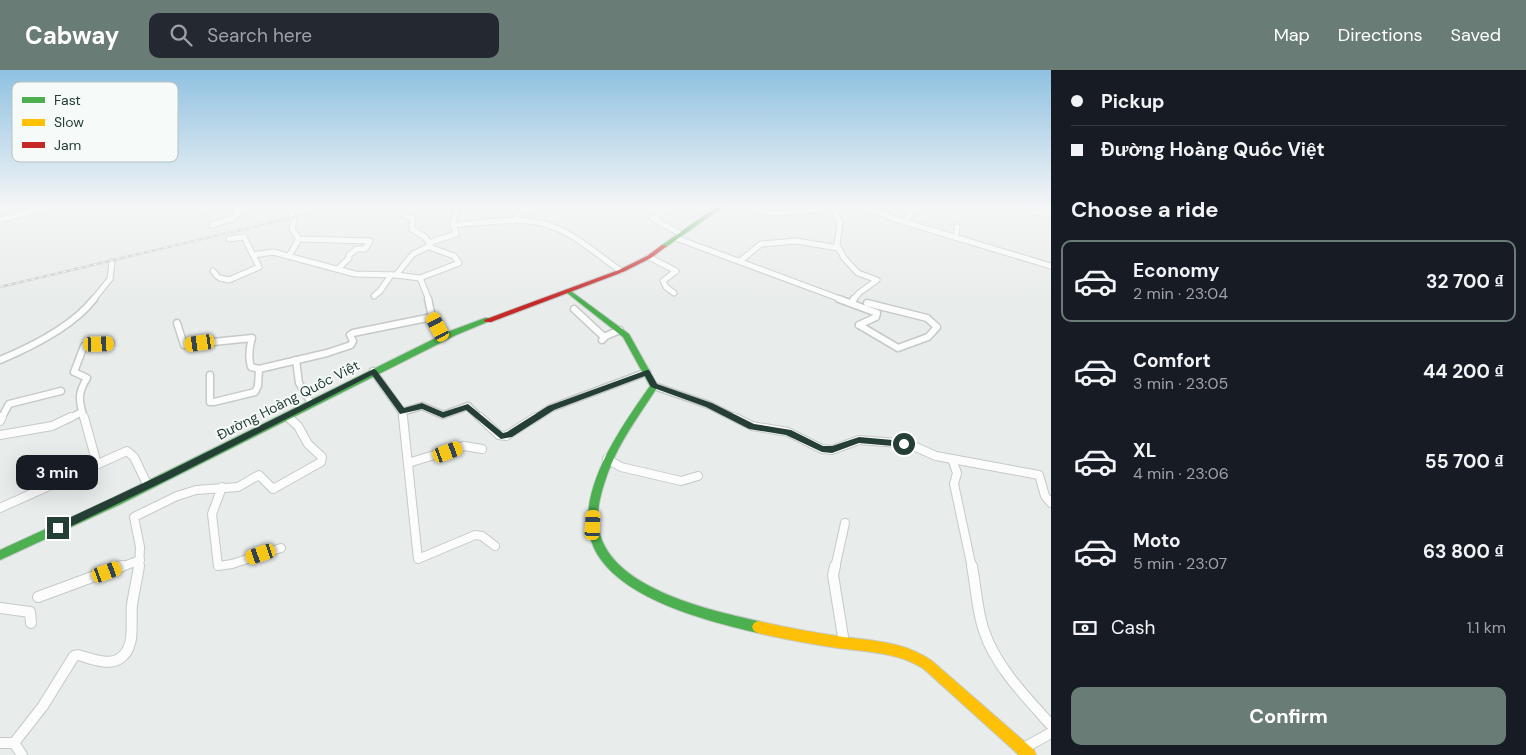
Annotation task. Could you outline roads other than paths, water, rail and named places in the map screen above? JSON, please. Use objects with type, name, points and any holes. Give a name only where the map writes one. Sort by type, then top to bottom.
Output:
[{"type":"main road","name":"Đường Hoàng Quốc Việt","points":[[0,555],[148,486],[443,338],[486,320],[621,271],[649,256],[675,238]]},
{"type":"main road","points":[[568,291],[620,330],[630,342],[654,386],[623,431],[607,459],[598,489],[593,525],[599,545],[612,565],[642,588],[676,604],[750,625],[916,656],[1026,752]]},
{"type":"street","points":[[217,275],[229,280],[257,268],[254,255],[245,238]]},
{"type":"street","points":[[254,255],[273,252],[359,274],[420,278],[459,263],[454,256],[437,251],[429,245],[427,238]]},
{"type":"street","points":[[374,296],[413,254],[446,238]]},
{"type":"street","points":[[571,238],[621,271]]},
{"type":"street","points":[[683,238],[740,261],[853,300],[928,318],[937,327],[928,337],[907,346],[896,347],[859,324],[876,317],[877,313],[853,300]]},
{"type":"street","points":[[839,238],[838,248],[855,271],[877,280],[853,300]]},
{"type":"street","points":[[959,238],[1051,266]]},
{"type":"street","points":[[289,256],[299,239],[370,241],[365,250],[357,249],[349,255],[349,258],[338,269]]},
{"type":"street","points":[[740,261],[751,254],[760,244],[796,241],[838,248]]},
{"type":"street","points":[[649,256],[675,270],[663,280],[666,287],[674,293]]},
{"type":"street","points":[[0,360],[34,346],[87,308],[110,278],[112,262]]},
{"type":"street","points":[[420,278],[426,292],[432,317],[443,338]]},
{"type":"street","points":[[574,309],[602,338],[620,330]]},
{"type":"street","points":[[177,323],[184,345],[252,338],[249,351],[250,364],[251,367],[259,369],[351,345],[353,341],[350,335],[352,333],[432,317]]},
{"type":"street","points":[[97,464],[82,412],[80,389],[87,378],[74,372],[83,347],[88,344],[111,343]]},
{"type":"street","points":[[296,360],[295,375],[298,384],[311,403]]},
{"type":"street","points":[[210,375],[210,402],[214,402],[255,392],[258,386],[259,369]]},
{"type":"street","points":[[374,372],[402,412],[418,559],[475,535],[482,536],[495,546]]},
{"type":"street","points":[[402,412],[422,406],[443,415],[468,406],[499,435],[503,436],[509,435],[551,408],[647,372]]},
{"type":"street","points":[[654,386],[709,405],[752,426],[788,432],[822,449],[832,450],[855,440],[910,445],[929,454],[1039,474],[1045,496],[1051,502]]},
{"type":"street","points":[[0,421],[7,406],[14,401],[62,391]]},
{"type":"street","points":[[0,435],[52,426],[82,412]]},
{"type":"street","points":[[14,743],[43,706],[74,656],[78,655],[102,661],[118,660],[125,654],[134,632],[132,606],[140,560],[140,547],[133,520],[137,515],[177,496],[196,490],[238,487],[259,475],[273,489],[321,462],[322,457],[308,444],[298,426],[286,416]]},
{"type":"street","points":[[408,463],[464,446],[482,449]]},
{"type":"street","points":[[0,508],[127,451],[134,457],[148,486]]},
{"type":"street","points":[[952,458],[958,473],[954,484],[983,630],[988,642],[1015,683],[1051,725]]},
{"type":"street","points":[[607,459],[621,467],[681,481],[698,476]]},
{"type":"street","points":[[222,487],[212,514],[218,566],[232,564],[281,548]]},
{"type":"street","points":[[844,522],[833,575],[844,643]]},
{"type":"street","points":[[38,597],[140,560]]},
{"type":"street","points":[[0,608],[30,612],[31,623]]},
{"type":"street","points":[[1026,752],[1051,734]]},
{"type":"street","points":[[0,743],[14,743]]},
{"type":"street","points":[[14,743],[22,755]]},
{"type":"railway","points":[[0,287],[206,238]]}]
